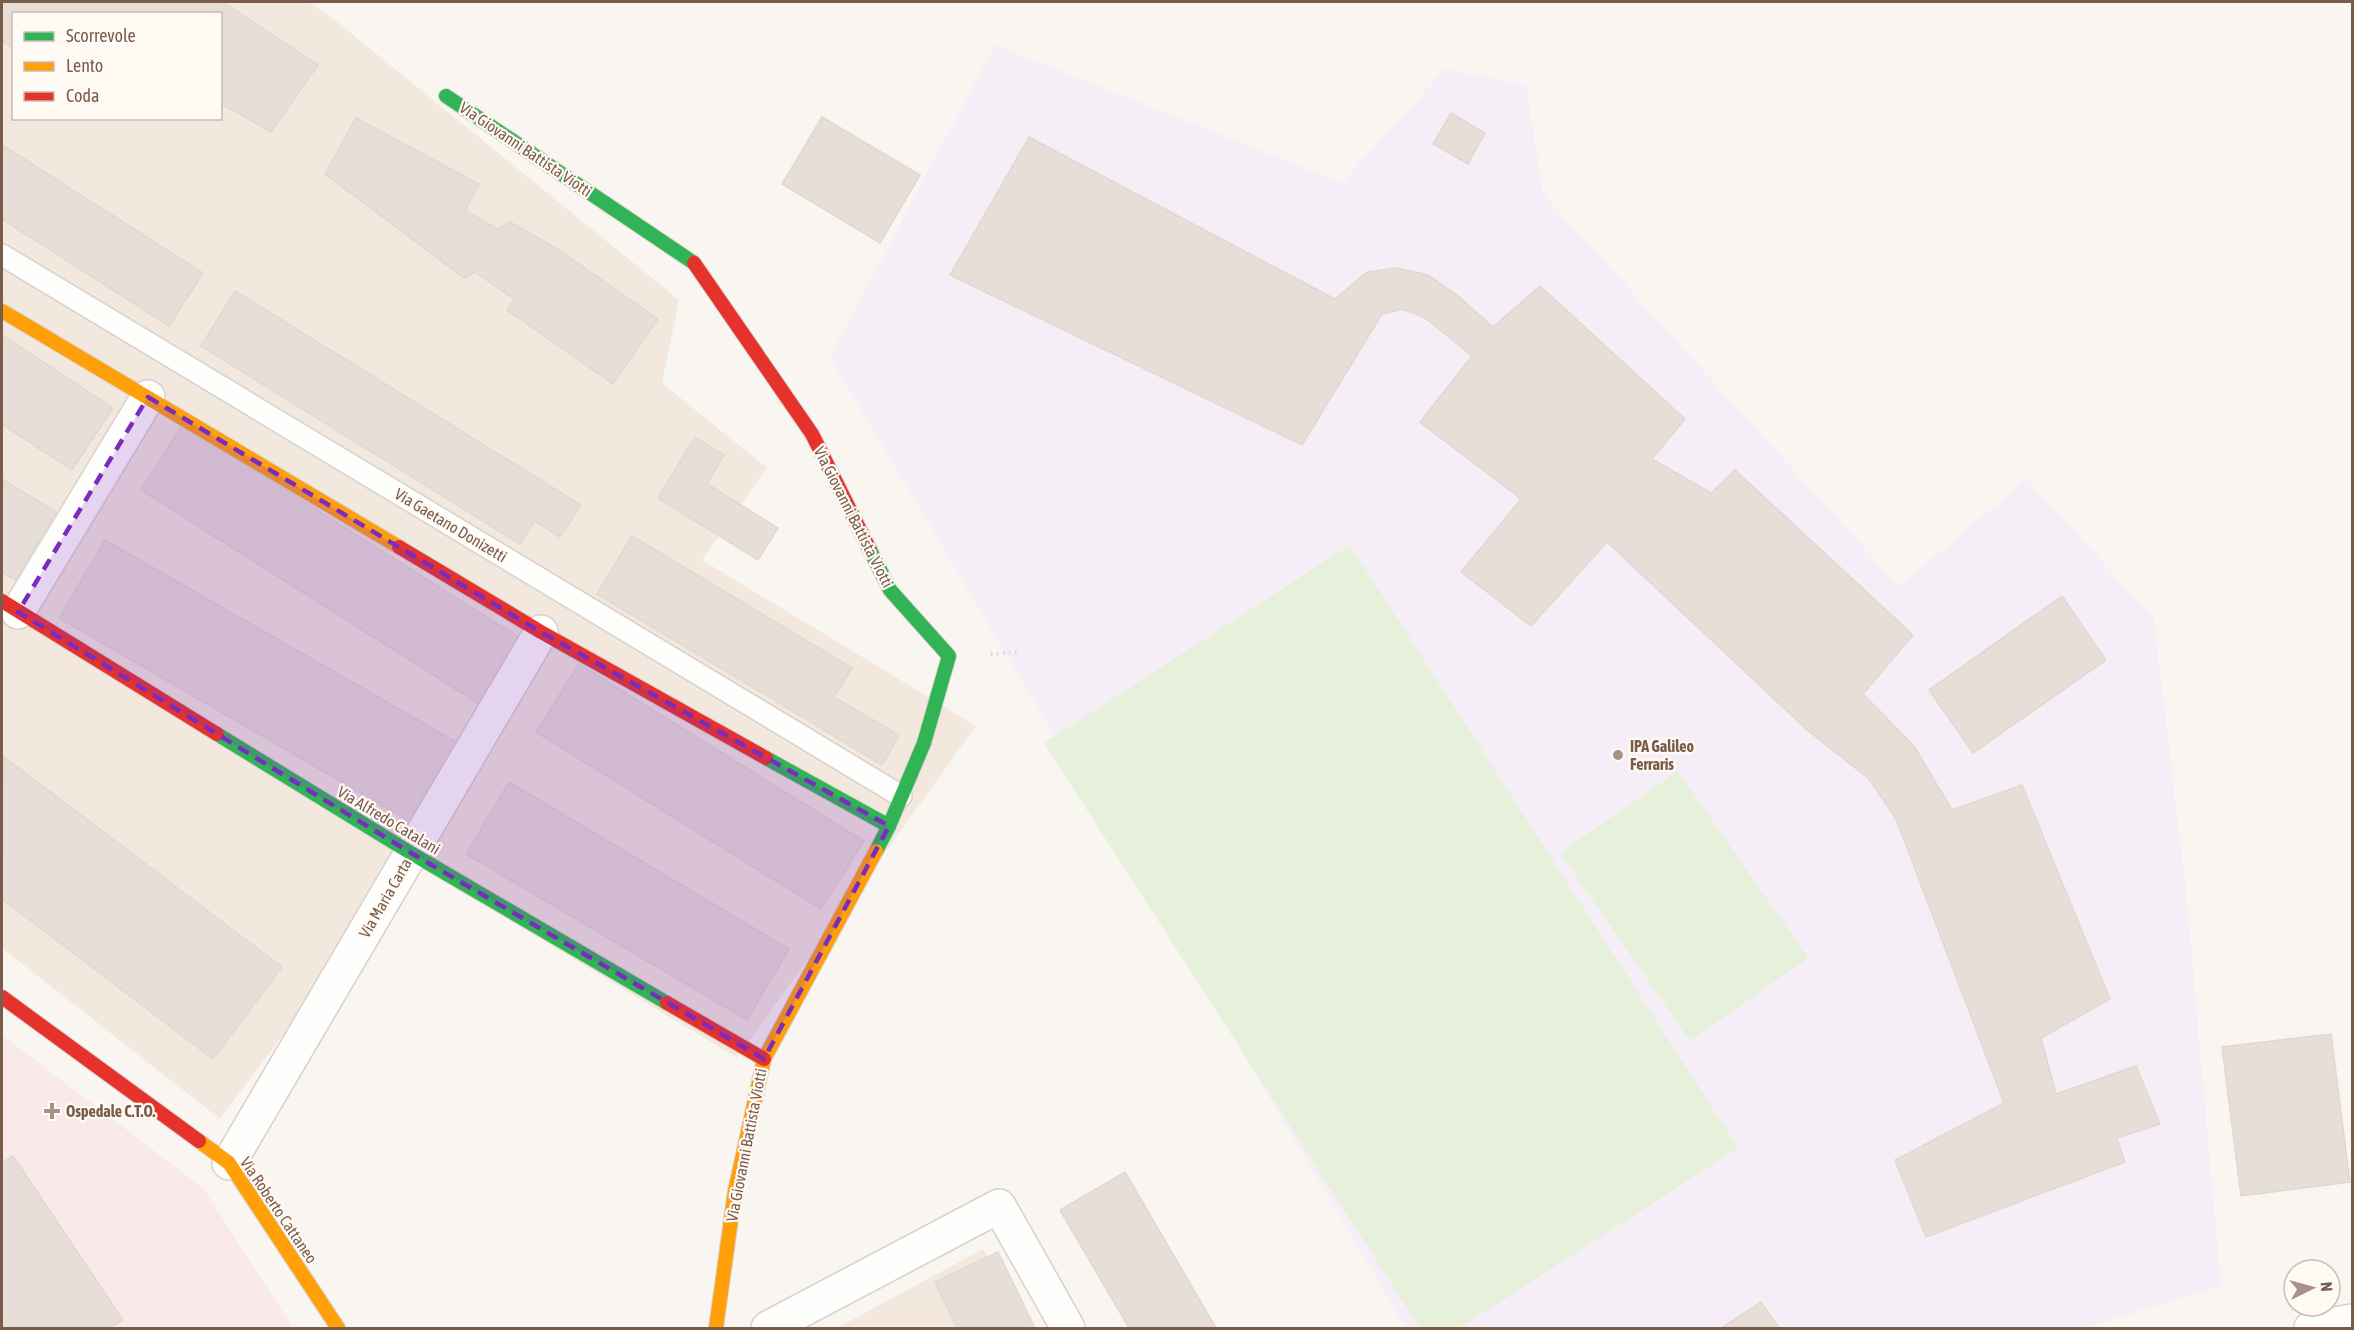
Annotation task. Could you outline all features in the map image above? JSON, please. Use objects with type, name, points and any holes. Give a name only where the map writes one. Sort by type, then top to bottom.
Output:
[{"type":"street","name":"Via Giovanni Battista Viotti","points":[[446,96],[693,262],[812,434],[890,590],[948,656],[924,743],[889,826],[764,1059],[735,1191],[716,1329]]},
{"type":"street","points":[[2,311],[541,632],[889,826]]},
{"type":"street","points":[[10,606],[148,397]]},
{"type":"street","name":"Via Alfredo Catalani","points":[[10,606],[411,853],[764,1059]]},
{"type":"street","name":"Via Maria Carta","points":[[229,1163],[541,632]]},
{"type":"street","name":"Via Roberto Cattaneo","points":[[2,997],[229,1163],[338,1329]]},
{"type":"street","points":[[768,1329],[999,1206],[1068,1329]]},
{"type":"street","points":[[2311,1329],[2352,1321]]},
{"type":"lane","name":"Via Gaetano Donizetti","points":[[2,255],[901,796]]},
{"type":"highlighted area","points":[[148,397],[541,632],[889,826],[764,1059],[411,853],[18,612]]},
{"type":"shaded area","points":[[2,2],[308,2],[326,13],[679,300],[662,383],[767,468],[702,560],[976,726],[737,1058],[413,861],[220,1119],[2,948]]},
{"type":"shaded area","name":"IPA Galileo Ferraris","points":[[995,45],[1342,183],[1445,69],[1526,85],[1543,194],[1899,586],[2027,479],[2154,619],[2186,891],[2221,1286],[2084,1328],[1406,1328],[830,357]]},
{"type":"shaded area","name":"Ospedale C.T.O.","points":[[2,1035],[203,1188],[293,1328],[2,1328]]},
{"type":"shaded area","points":[[983,1249],[1031,1328],[837,1328]]},
{"type":"green space","points":[[1350,545],[1738,1148],[1460,1328],[1420,1328],[1044,743]]},
{"type":"green space","points":[[1678,771],[1808,958],[1690,1041],[1560,853]]},
{"type":"building","points":[[2,2],[223,2],[318,65],[271,132],[222,104],[222,12],[12,12],[12,47],[2,41]]},
{"type":"building","points":[[1451,113],[1485,133],[1468,164],[1433,144]]},
{"type":"building","points":[[822,117],[920,175],[880,243],[782,184]]},
{"type":"building","points":[[356,118],[479,184],[465,211],[498,229],[510,222],[556,248],[658,319],[613,384],[507,310],[514,299],[475,272],[464,278],[325,174]]},
{"type":"building","points":[[1029,137],[1335,299],[1367,272],[1397,268],[1428,275],[1457,295],[1493,327],[1540,286],[1685,419],[1652,459],[1711,493],[1735,470],[1913,635],[1863,694],[1914,746],[1952,810],[2022,785],[2110,999],[2041,1038],[2056,1094],[2136,1066],[2160,1124],[2117,1138],[2125,1162],[1926,1237],[1895,1160],[2004,1103],[1896,819],[1869,779],[1806,729],[1607,542],[1531,626],[1461,572],[1521,499],[1420,422],[1472,356],[1425,318],[1403,309],[1382,314],[1302,445],[950,275]]},
{"type":"building","points":[[2,145],[203,273],[169,326],[2,219]]},
{"type":"building","points":[[235,291],[581,505],[560,537],[535,521],[520,544],[201,346]]},
{"type":"building","points":[[2,335],[113,408],[72,470],[2,424]]},
{"type":"building","points":[[182,425],[525,641],[484,707],[141,490]]},
{"type":"building","points":[[695,437],[724,455],[707,484],[778,528],[758,560],[658,498]]},
{"type":"building","points":[[2,479],[56,512],[15,580],[2,572]]},
{"type":"building","points":[[632,536],[852,668],[834,697],[899,735],[882,765],[597,594]]},
{"type":"building","points":[[105,540],[460,744],[414,824],[59,618]]},
{"type":"building","points":[[2062,596],[2106,660],[1973,753],[1929,690]]},
{"type":"building","points":[[579,664],[864,841],[821,909],[536,732]]},
{"type":"building","points":[[3,756],[282,967],[213,1059],[2,899]]},
{"type":"building","points":[[509,782],[789,949],[747,1020],[466,854]]},
{"type":"building","points":[[2331,1034],[2350,1182],[2241,1196],[2222,1047]]},
{"type":"building","points":[[13,1156],[123,1320],[110,1328],[2,1328],[2,1163]]},
{"type":"building","points":[[1125,1172],[1216,1328],[1129,1328],[1060,1210]]},
{"type":"building","points":[[998,1252],[1035,1328],[957,1328],[935,1282]]},
{"type":"building","points":[[1761,1302],[1779,1328],[1721,1328]]},
{"type":"traffic: fast","points":[[446,96],[694,263]]},
{"type":"traffic: fast","points":[[869,548],[890,590],[949,656],[924,743],[876,851]]},
{"type":"traffic: fast","points":[[217,734],[411,853],[667,1003]]},
{"type":"traffic: fast","points":[[766,758],[889,826]]},
{"type":"traffic: slow","points":[[2,311],[399,547]]},
{"type":"traffic: slow","points":[[716,1328],[735,1191],[764,1059],[876,851]]},
{"type":"traffic: slow","points":[[199,1141],[229,1163],[338,1328]]},
{"type":"traffic: jam","points":[[694,263],[812,434],[869,548]]},
{"type":"traffic: jam","points":[[399,547],[541,632],[766,758]]},
{"type":"traffic: jam","points":[[2,601],[217,734]]},
{"type":"traffic: jam","points":[[2,997],[199,1141]]},
{"type":"traffic: jam","points":[[667,1003],[764,1059]]},
{"type":"place","name":"IPA Galileo Ferraris","points":[[1618,755]]},
{"type":"place","name":"Ospedale C.T.O.","points":[[52,1111]]}]
